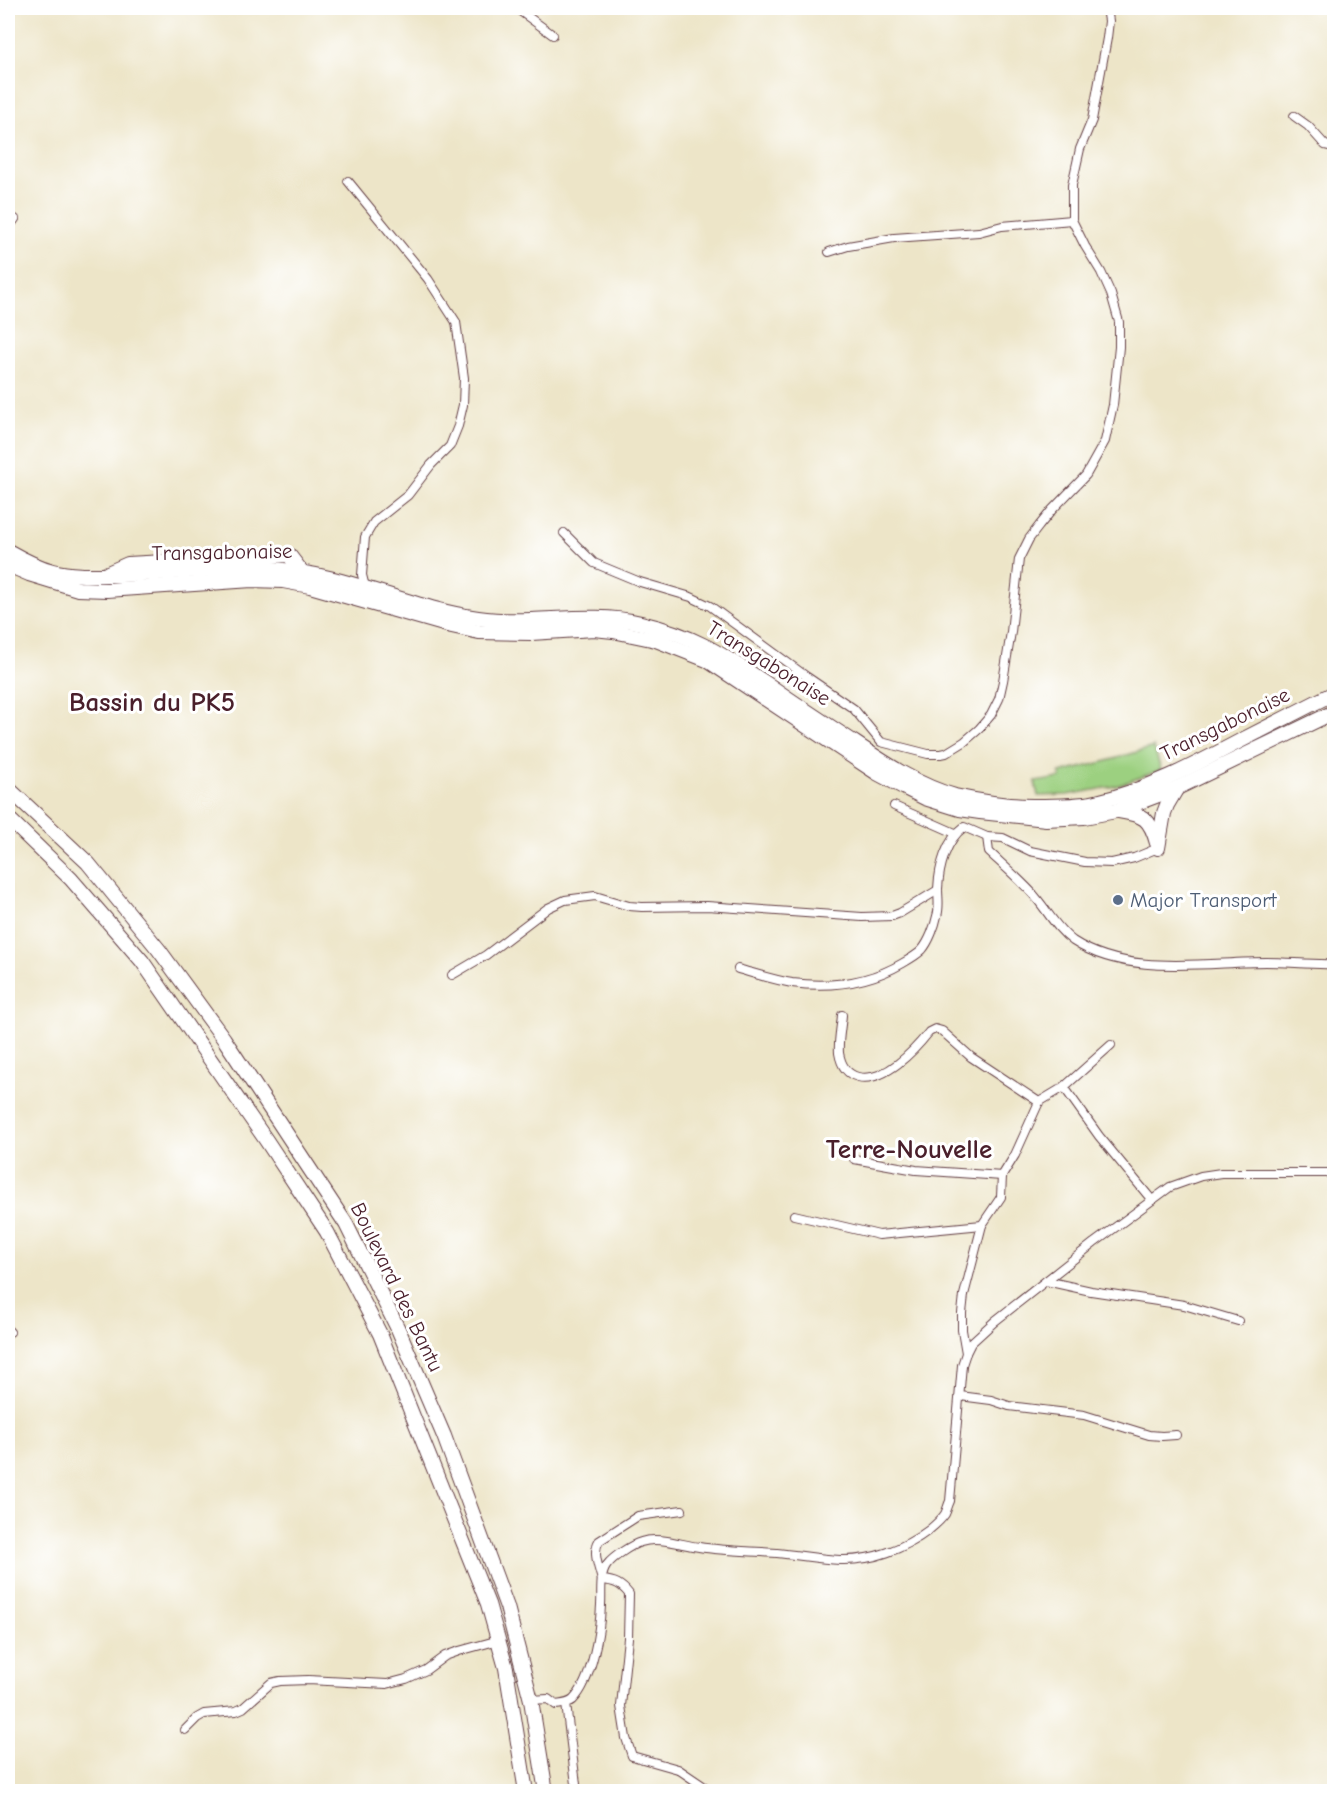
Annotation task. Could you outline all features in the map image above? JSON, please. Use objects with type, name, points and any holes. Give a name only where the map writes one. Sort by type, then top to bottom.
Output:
[{"type":"highway","name":"Transgabonaise","points":[[8,551],[52,571],[74,574],[136,575],[247,568],[302,572],[335,578],[445,612],[485,619],[528,621],[594,617],[615,618],[645,624],[685,635],[729,658],[871,754],[911,778],[955,796],[1011,804],[1033,806],[1094,803],[1128,793],[1198,764],[1335,693]]},
{"type":"highway","name":"Transgabonaise","points":[[8,565],[78,589],[118,590],[252,580],[283,581],[310,586],[479,632],[519,634],[594,629],[636,635],[680,648],[707,660],[877,773],[925,798],[960,809],[1046,819],[1116,811],[1177,788],[1335,712]]},
{"type":"highway","name":"Boulevard des Bantu","points":[[8,788],[88,863],[159,950],[224,1040],[346,1224],[399,1331],[444,1436],[507,1607],[531,1700],[546,1791]]},
{"type":"highway","points":[[1158,848],[1164,813],[1177,788]]},
{"type":"highway","points":[[1116,811],[1131,813],[1146,819],[1153,829],[1158,848]]},
{"type":"highway","name":"Boulevard des Bantu","points":[[8,818],[71,879],[142,961],[327,1232],[380,1334],[488,1604],[499,1640],[513,1708],[526,1791]]},
{"type":"street","points":[[516,8],[553,35]]},
{"type":"street","points":[[564,533],[594,563],[640,582],[691,597],[732,620],[807,677],[854,709],[881,742],[928,754],[946,753],[964,742],[991,715],[999,699],[1011,632],[1019,558],[1029,539],[1052,510],[1086,475],[1105,441],[1115,390],[1119,322],[1111,294],[1101,272],[1084,246],[1072,220],[1072,185],[1080,149],[1092,120],[1107,38],[1109,21],[1107,8]]},
{"type":"street","points":[[1294,116],[1308,126],[1325,145],[1335,147]]},
{"type":"street","points":[[348,181],[428,279],[456,322],[464,378],[463,405],[450,446],[431,465],[408,495],[374,522],[365,537],[362,575],[365,588]]},
{"type":"street","points":[[8,228],[15,219]]},
{"type":"street","points":[[829,252],[848,246],[894,238],[979,232],[1002,226],[1072,220]]},
{"type":"street","points":[[871,754],[881,742]]},
{"type":"street","points":[[894,806],[955,833]]},
{"type":"street","points":[[738,969],[792,983],[836,984],[866,980],[892,969],[923,949],[938,916],[938,890],[942,862],[955,833],[964,827],[987,837],[1004,838],[1030,851],[1085,862],[1112,862],[1134,858],[1158,848]]},
{"type":"street","points":[[987,837],[988,852],[1032,893],[1062,930],[1072,940],[1103,955],[1149,964],[1265,962],[1335,964]]},
{"type":"street","points":[[452,975],[493,949],[548,908],[565,900],[583,897],[604,898],[629,906],[642,907],[707,906],[892,916],[938,890]]},
{"type":"street","points":[[842,1016],[839,1052],[842,1065],[853,1076],[875,1077],[892,1069],[929,1032],[935,1029],[942,1031],[971,1057],[1039,1102]]},
{"type":"street","points":[[966,1353],[962,1330],[964,1295],[982,1225],[1000,1197],[1002,1176],[1015,1155],[1039,1102],[1064,1087],[1111,1045]]},
{"type":"street","points":[[1064,1087],[1099,1136],[1151,1199]]},
{"type":"street","points":[[854,1159],[916,1170],[1002,1176]]},
{"type":"street","points":[[602,1580],[607,1565],[625,1550],[641,1541],[659,1540],[701,1548],[779,1553],[838,1560],[886,1554],[911,1542],[937,1523],[945,1514],[950,1501],[963,1365],[971,1343],[980,1334],[1151,1199],[1170,1187],[1186,1180],[1221,1173],[1335,1173]]},
{"type":"street","points":[[794,1215],[879,1235],[982,1225]]},
{"type":"street","points":[[1046,1281],[1091,1291],[1184,1305],[1238,1321]]},
{"type":"street","points":[[960,1396],[991,1400],[1010,1406],[1084,1416],[1149,1435],[1176,1435]]},
{"type":"street","points":[[531,1700],[548,1699],[556,1705],[566,1704],[572,1701],[585,1681],[598,1635],[602,1606],[602,1580],[596,1546],[599,1541],[638,1516],[682,1510]]},
{"type":"street","points":[[602,1580],[621,1584],[629,1594],[628,1638],[621,1706],[626,1738],[632,1756],[678,1769],[712,1791]]},
{"type":"street","points":[[185,1730],[204,1714],[236,1711],[243,1708],[268,1685],[280,1681],[387,1684],[426,1670],[452,1654],[499,1640]]},
{"type":"street","points":[[566,1704],[577,1791]]},
{"type":"green space","points":[[1154,747],[1161,770],[1116,786],[1067,795],[1038,796],[1035,782],[1061,778],[1060,773]]},
{"type":"place","name":"Major Transport","points":[[1118,900]]},
{"type":"district","name":"Bassin du PK5","points":[[152,702]]},
{"type":"district","name":"Terre-Nouvelle","points":[[909,1149]]}]
